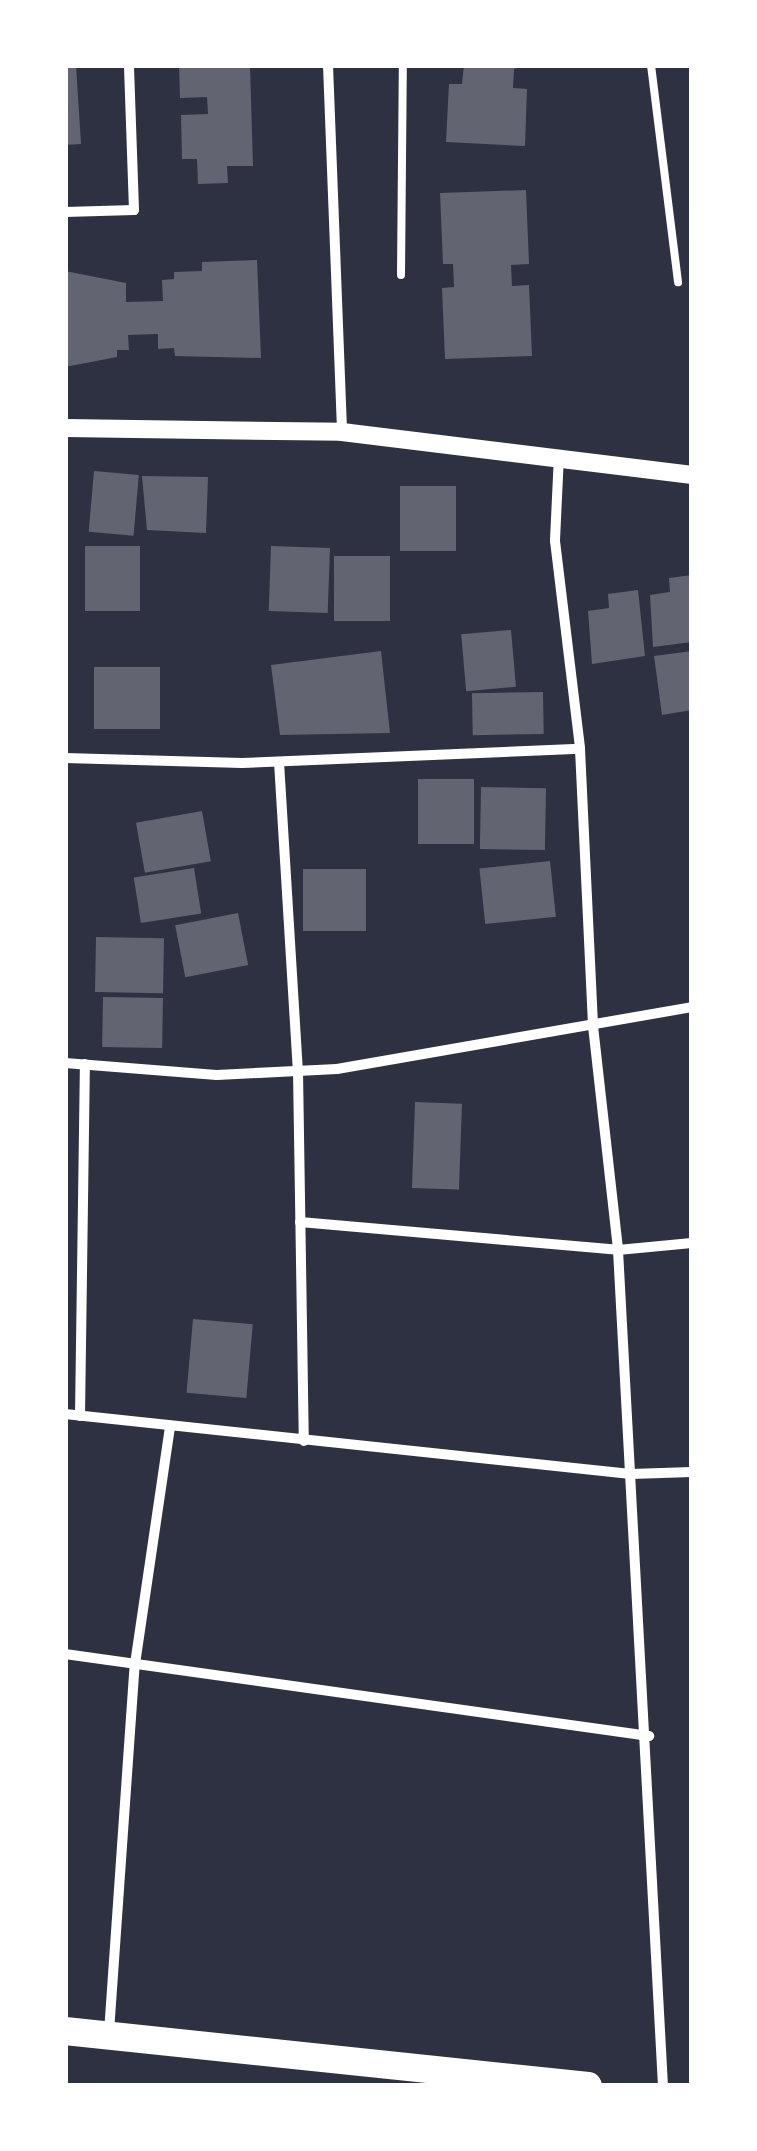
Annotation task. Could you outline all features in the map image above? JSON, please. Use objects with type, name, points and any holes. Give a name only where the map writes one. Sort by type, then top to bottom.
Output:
[{"type":"highway","points":[[65,2032],[588,2086]]},
{"type":"street","points":[[65,212],[134,210],[129,65]]},
{"type":"street","points":[[328,65],[342,432]]},
{"type":"street","points":[[65,428],[342,432],[560,454],[692,474]]},
{"type":"street","points":[[560,454],[555,541],[580,749],[593,1026],[618,1250],[649,1736],[664,2086]]},
{"type":"street","points":[[65,758],[279,762],[580,749]]},
{"type":"street","points":[[279,762],[298,1071],[304,1441]]},
{"type":"street","points":[[65,1063],[217,1075],[298,1071],[593,1026],[692,1006]]},
{"type":"street","points":[[80,1416],[85,1064]]},
{"type":"street","points":[[300,1222],[618,1250],[692,1243]]},
{"type":"street","points":[[65,1414],[631,1474],[692,1472]]},
{"type":"street","points":[[109,2036],[136,1664],[170,1426]]},
{"type":"street","points":[[65,1654],[649,1736]]},
{"type":"lane","points":[[401,276],[403,65]]},
{"type":"lane","points":[[651,65],[678,282]]},
{"type":"building","points":[[65,65],[76,65],[81,144],[65,145]]},
{"type":"building","points":[[179,65],[250,65],[253,166],[227,166],[228,183],[198,184],[197,159],[182,159],[181,115],[208,114],[207,97],[180,98]]},
{"type":"building","points":[[464,65],[529,65],[514,69],[513,88],[527,89],[525,146],[446,142],[449,84],[462,84]]},
{"type":"building","points":[[526,190],[529,264],[511,265],[512,286],[529,285],[532,356],[445,359],[442,288],[454,287],[453,264],[443,264],[440,193]]},
{"type":"building","points":[[257,260],[261,358],[175,356],[174,348],[158,349],[158,334],[128,335],[129,350],[117,350],[117,357],[65,367],[65,271],[126,283],[126,302],[163,301],[162,280],[174,279],[174,272],[202,271],[202,262]]},
{"type":"building","points":[[94,471],[139,475],[134,536],[89,532]]},
{"type":"building","points":[[142,476],[208,477],[206,533],[147,530]]},
{"type":"building","points":[[400,486],[456,486],[456,551],[400,551]]},
{"type":"building","points":[[85,546],[140,546],[140,611],[85,611]]},
{"type":"building","points":[[271,546],[330,548],[328,613],[269,611]]},
{"type":"building","points":[[334,556],[390,556],[390,621],[334,621]]},
{"type":"building","points":[[692,575],[692,642],[653,647],[650,595],[670,592],[669,578]]},
{"type":"building","points":[[638,590],[645,656],[592,664],[588,611],[609,608],[608,594]]},
{"type":"building","points":[[511,630],[516,687],[466,691],[461,634]]},
{"type":"building","points":[[381,651],[390,733],[280,735],[271,665]]},
{"type":"building","points":[[692,651],[692,710],[662,715],[654,656]]},
{"type":"building","points":[[94,667],[160,667],[160,729],[94,729]]},
{"type":"building","points":[[543,692],[544,734],[473,735],[472,693]]},
{"type":"building","points":[[418,779],[474,779],[474,844],[418,844]]},
{"type":"building","points":[[481,787],[546,788],[545,850],[480,849]]},
{"type":"building","points":[[202,811],[211,861],[145,873],[136,823]]},
{"type":"building","points":[[550,861],[556,917],[485,924],[479,868]]},
{"type":"building","points":[[194,868],[201,913],[141,923],[134,878]]},
{"type":"building","points":[[303,869],[366,869],[366,931],[303,931]]},
{"type":"building","points":[[238,913],[248,965],[185,977],[175,925]]},
{"type":"building","points":[[96,937],[164,938],[163,993],[95,992]]},
{"type":"building","points":[[103,997],[163,998],[162,1048],[102,1047]]},
{"type":"building","points":[[415,1102],[462,1104],[459,1190],[412,1188]]},
{"type":"building","points":[[193,1319],[253,1324],[246,1398],[187,1393]]}]
